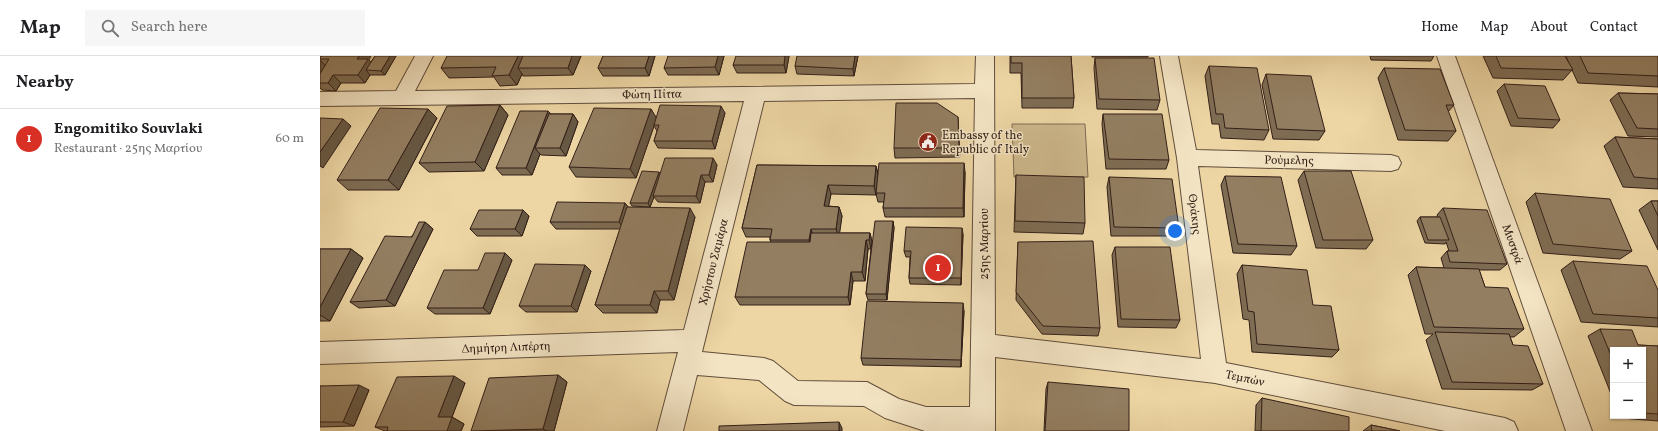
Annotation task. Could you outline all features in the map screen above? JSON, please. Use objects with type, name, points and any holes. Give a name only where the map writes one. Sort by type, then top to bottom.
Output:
[{"type":"street","points":[[402,97],[424,56]]},
{"type":"street","name":"25ης Μαρτίου","points":[[982,425],[985,56]]},
{"type":"street","name":"Θράκης","points":[[1169,56],[1187,158],[1215,372]]},
{"type":"street","name":"Μυστρά","points":[[1446,56],[1579,431]]},
{"type":"street","name":"Φώτη Πίττα","points":[[320,99],[985,91]]},
{"type":"street","name":"Χρήστου Σαμάρα","points":[[670,431],[756,93]]},
{"type":"street","name":"Ρούμελης","points":[[1187,158],[1391,163]]},
{"type":"street","name":"Τεμπών","points":[[983,345],[1215,372],[1504,431]]},
{"type":"street","name":"Δημήτρη Λιπέρτη","points":[[320,353],[690,352],[764,369],[794,392],[867,394],[894,409],[926,419],[982,425]]},
{"type":"shaded area","points":[[1012,124],[1085,124],[1088,177],[1014,177]]},
{"type":"building","points":[[321,56],[359,56],[357,59],[368,59],[358,75],[333,75],[328,83],[320,83],[320,74],[329,59],[320,59]]},
{"type":"building","points":[[375,56],[390,56],[381,71],[366,70]]},
{"type":"building","points":[[447,56],[518,56],[509,75],[492,76],[496,67],[441,68]]},
{"type":"building","points":[[523,56],[572,56],[568,68],[518,68]]},
{"type":"building","points":[[603,56],[649,56],[645,68],[598,68]]},
{"type":"building","points":[[668,56],[718,56],[715,67],[664,68]]},
{"type":"building","points":[[736,56],[785,56],[784,65],[733,65]]},
{"type":"building","points":[[797,56],[855,56],[853,69],[795,66]]},
{"type":"building","points":[[1011,56],[1071,56],[1074,98],[1022,98],[1022,63],[1011,63]]},
{"type":"building","points":[[1496,56],[1565,56],[1573,70],[1501,68]]},
{"type":"building","points":[[1580,56],[1658,56],[1658,76],[1588,73]]},
{"type":"building","points":[[1095,58],[1154,58],[1160,100],[1099,99]]},
{"type":"building","points":[[1209,66],[1257,68],[1269,130],[1225,128],[1223,114],[1216,114]]},
{"type":"building","points":[[1384,68],[1440,69],[1454,105],[1446,105],[1456,131],[1405,130]]},
{"type":"building","points":[[1266,74],[1311,76],[1325,131],[1277,129]]},
{"type":"building","points":[[1504,84],[1545,86],[1560,120],[1518,118]]},
{"type":"building","points":[[1618,93],[1658,94],[1658,129],[1637,128]]},
{"type":"building","name":"Embassy of the Republic of Italy","points":[[896,103],[937,103],[958,117],[959,148],[894,148]]},
{"type":"building","points":[[500,105],[475,162],[419,163],[447,106]]},
{"type":"building","points":[[660,105],[721,106],[712,141],[654,141],[659,125],[654,125]]},
{"type":"building","points":[[380,108],[428,109],[388,180],[337,180]]},
{"type":"building","points":[[594,108],[651,109],[630,169],[569,167]]},
{"type":"building","points":[[520,111],[548,111],[526,168],[496,168]]},
{"type":"building","points":[[549,114],[573,114],[560,148],[535,148]]},
{"type":"building","points":[[1103,114],[1162,114],[1169,160],[1109,159]]},
{"type":"building","points":[[320,118],[343,119],[320,152]]},
{"type":"building","points":[[1615,137],[1658,139],[1658,179],[1634,177]]},
{"type":"building","points":[[665,158],[713,158],[709,175],[701,175],[696,196],[653,196]]},
{"type":"building","points":[[879,163],[964,163],[963,208],[883,208],[885,193],[876,193]]},
{"type":"building","points":[[757,165],[876,166],[874,186],[828,185],[824,206],[839,207],[836,229],[811,229],[809,240],[770,240],[772,229],[742,228]]},
{"type":"building","points":[[642,171],[659,172],[648,203],[630,203]]},
{"type":"building","points":[[1304,171],[1351,171],[1373,240],[1323,240]]},
{"type":"building","points":[[1016,175],[1084,177],[1085,223],[1015,221]]},
{"type":"building","points":[[1225,176],[1281,177],[1297,246],[1238,244]]},
{"type":"building","points":[[1109,177],[1172,179],[1179,228],[1114,227]]},
{"type":"building","points":[[1535,193],[1610,199],[1632,251],[1553,244]]},
{"type":"building","points":[[1651,201],[1658,201],[1658,216]]},
{"type":"building","points":[[557,202],[625,203],[619,222],[550,222]]},
{"type":"building","points":[[627,207],[690,208],[668,291],[654,291],[650,305],[595,305]]},
{"type":"building","points":[[1443,208],[1487,210],[1507,264],[1450,262],[1447,251],[1458,251]]},
{"type":"building","points":[[479,210],[523,210],[515,229],[470,229]]},
{"type":"building","points":[[1420,217],[1440,217],[1449,240],[1428,240]]},
{"type":"building","points":[[875,221],[893,221],[886,294],[866,294]]},
{"type":"building","points":[[419,222],[425,222],[386,300],[350,302],[385,236],[412,237]]},
{"type":"building","points":[[906,227],[962,228],[961,278],[909,278],[911,251],[904,251]]},
{"type":"building","points":[[811,233],[870,233],[869,240],[866,240],[862,272],[851,272],[848,297],[735,297],[747,242],[810,242]]},
{"type":"building","points":[[1093,241],[1100,328],[1043,326],[1016,292],[1018,242]]},
{"type":"building","points":[[1115,247],[1170,247],[1180,320],[1121,319]]},
{"type":"building","points":[[320,249],[351,249],[320,307]]},
{"type":"building","points":[[485,253],[505,253],[483,308],[427,308],[444,270],[478,270]]},
{"type":"building","points":[[1573,261],[1647,266],[1658,290],[1658,318],[1593,314]]},
{"type":"building","points":[[535,264],[585,265],[571,306],[519,306]]},
{"type":"building","points":[[1242,265],[1307,270],[1313,305],[1331,306],[1339,350],[1257,344],[1254,312],[1248,311]]},
{"type":"building","points":[[1416,267],[1479,269],[1485,287],[1508,288],[1524,329],[1434,327]]},
{"type":"building","points":[[867,301],[963,303],[961,360],[861,358]]},
{"type":"building","points":[[1600,329],[1632,330],[1638,345],[1658,346],[1658,414],[1646,413],[1646,347],[1610,347],[1610,353]]},
{"type":"building","points":[[1435,332],[1509,334],[1513,345],[1528,346],[1543,384],[1452,382]]},
{"type":"building","points":[[558,375],[543,429],[471,431],[489,378]]},
{"type":"building","points":[[454,376],[438,417],[452,417],[447,431],[387,431],[388,427],[375,427],[397,377]]},
{"type":"building","points":[[1048,382],[1129,389],[1129,431],[1045,431]]},
{"type":"building","points":[[359,385],[343,422],[320,422],[320,386]]},
{"type":"building","points":[[1262,398],[1349,417],[1349,431],[1261,431]]},
{"type":"building","points":[[839,422],[839,431],[719,431],[719,426]]},
{"type":"building","points":[[1371,425],[1400,431],[1372,431]]},
{"type":"place","name":"Embassy of the Republic of Italy","points":[[928,142]]},
{"type":"place","name":"Engomitiko Souvlaki","points":[[938,268]]}]
